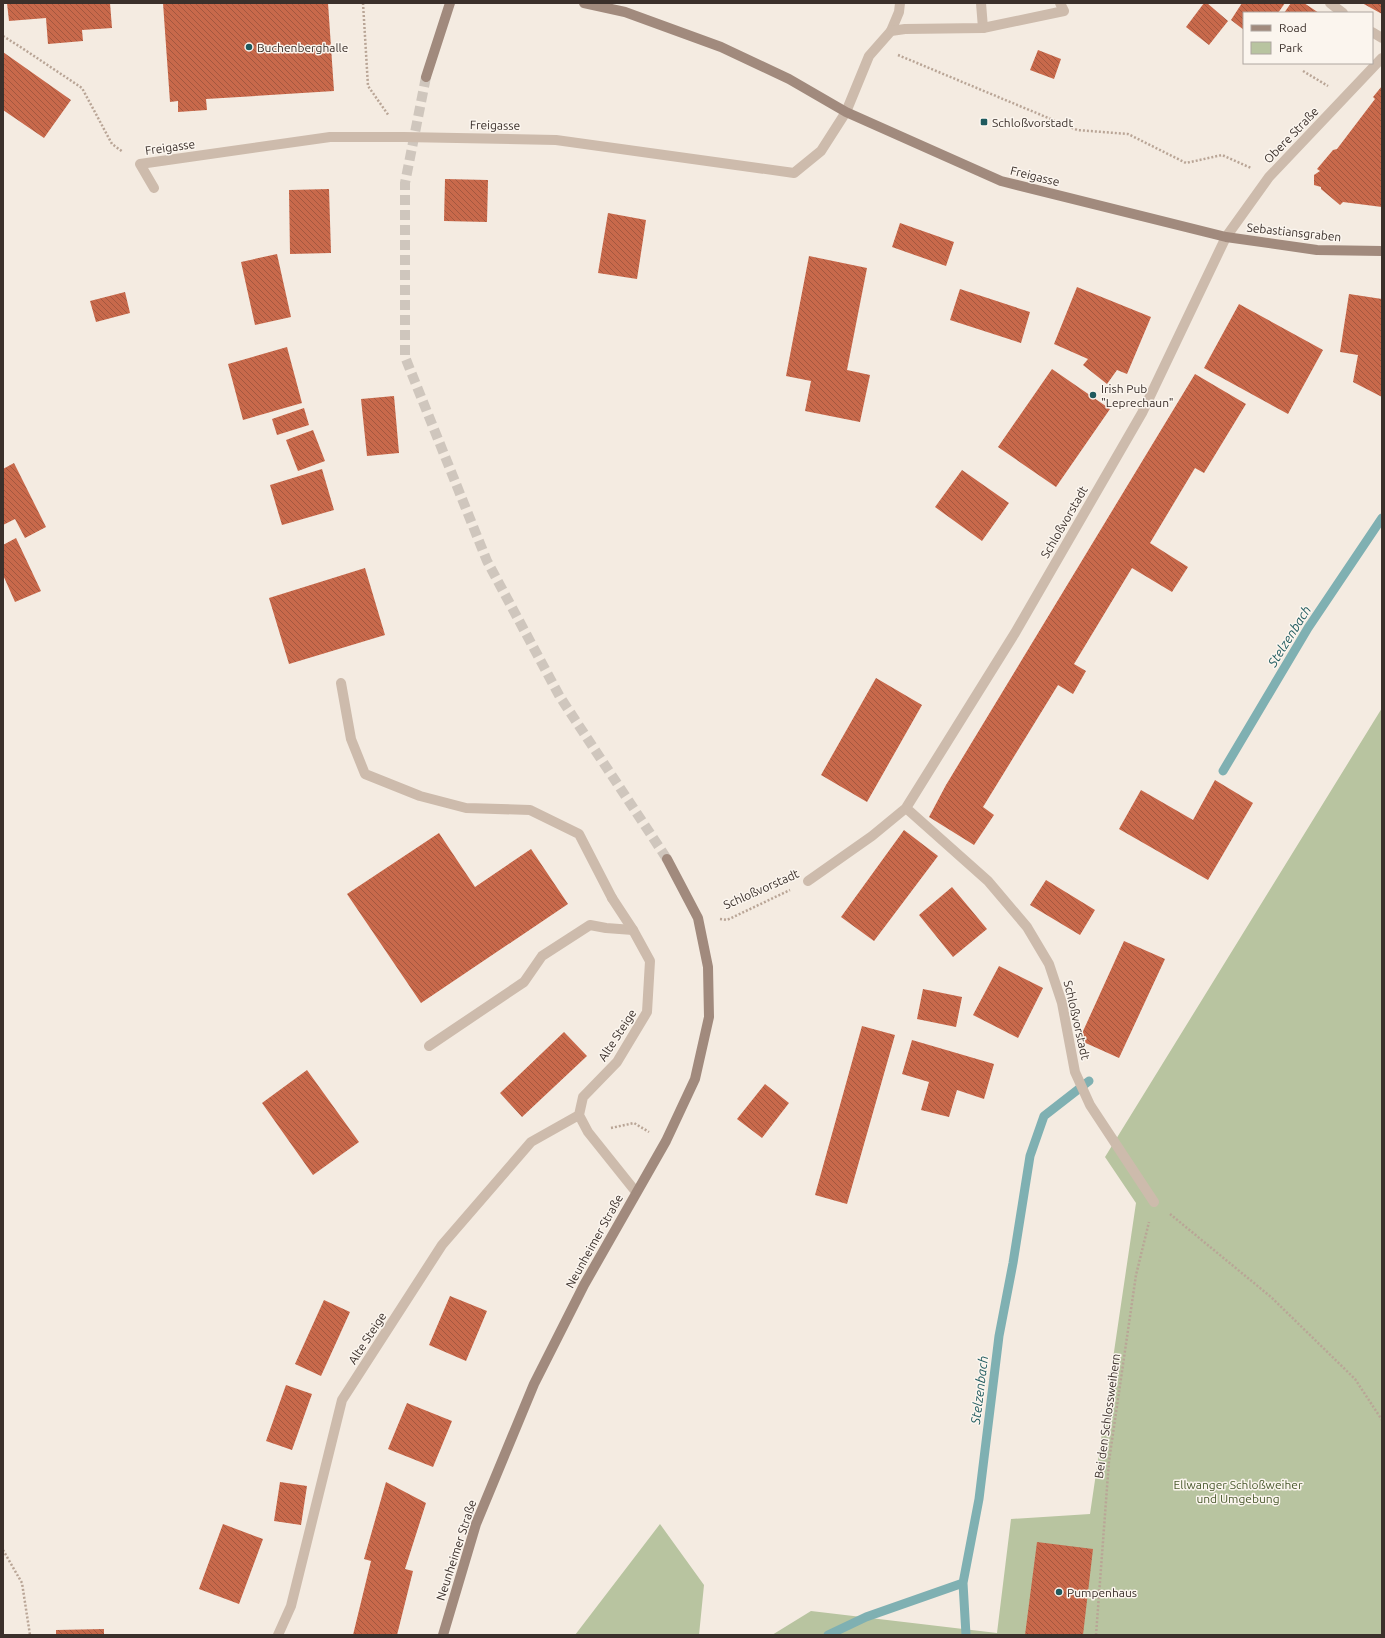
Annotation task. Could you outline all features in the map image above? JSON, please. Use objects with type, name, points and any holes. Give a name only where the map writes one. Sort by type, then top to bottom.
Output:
[{"type":"street","points":[[426,77],[450,3]]},
{"type":"street","name":"Freigasse","points":[[584,3],[625,12],[721,47],[789,79],[846,112],[1001,181],[1226,237]]},
{"type":"street","name":"Freigasse","points":[[154,188],[140,164],[330,137],[556,140],[794,173],[821,151],[846,112],[869,56],[891,31],[899,12],[900,3]]},
{"type":"street","points":[[981,3],[983,28]]},
{"type":"street","points":[[1330,3],[1342,12]]},
{"type":"street","points":[[891,31],[905,29],[983,28],[1062,7]]},
{"type":"street","points":[[1373,33],[1382,38]]},
{"type":"street","name":"Obere Straße","points":[[1226,237],[1269,177],[1382,58]]},
{"type":"street","name":"Sebastiansgraben","points":[[1226,237],[1317,250],[1382,251]]},
{"type":"street","name":"Schloßvorstadt","points":[[808,881],[872,836],[906,808],[1015,633],[1142,414],[1226,237]]},
{"type":"street","name":"Alte Steige","points":[[278,1635],[291,1606],[342,1400],[442,1245],[531,1142],[579,1115],[583,1098],[617,1062],[647,1012],[650,961],[633,930],[612,898],[579,834],[530,810],[466,808],[420,796],[365,774],[351,739],[341,683]]},
{"type":"street","name":"Schloßvorstadt","points":[[906,808],[988,881],[1028,927],[1049,964],[1060,997],[1075,1072],[1090,1105],[1154,1202]]},
{"type":"street","name":"Neunheimer Straße","points":[[443,1635],[476,1524],[534,1384],[584,1285],[666,1140],[695,1078],[708,1017],[708,966],[698,918],[667,859]]},
{"type":"street","points":[[429,1046],[524,982],[542,956],[590,925],[633,930]]},
{"type":"street","points":[[579,1115],[588,1132],[636,1192]]},
{"type":"path","points":[[363,3],[368,86],[404,137]]},
{"type":"path","points":[[3,36],[82,88],[112,144],[140,164]]},
{"type":"path","points":[[877,47],[1077,130],[1128,134],[1186,163],[1222,155],[1269,177]]},
{"type":"path","points":[[1303,71],[1346,96]]},
{"type":"path","name":"Schloßvorstadt","points":[[698,918],[727,920],[808,881]]},
{"type":"path","points":[[588,1132],[634,1123],[666,1140]]},
{"type":"path","points":[[1154,1202],[1271,1297],[1355,1379],[1382,1420]]},
{"type":"path","name":"Bei den Schlossweihern","points":[[1096,1635],[1109,1461],[1136,1275],[1154,1202]]},
{"type":"path","points":[[3,1550],[22,1583],[30,1635]]},
{"type":"green space","name":"Ellwanger Schloßweiher und Umgebung","points":[[1382,708],[1382,1635],[772,1635],[811,1611],[997,1633],[1011,1519],[1090,1514],[1136,1203],[1105,1157]]},
{"type":"green space","points":[[660,1524],[704,1585],[699,1635],[575,1635]]},
{"type":"building","points":[[7,3],[110,3],[112,28],[82,30],[83,41],[48,44],[46,18],[9,21]]},
{"type":"building","name":"Buchenberghalle","points":[[163,3],[328,3],[334,91],[206,99],[207,110],[178,112],[178,101],[170,102]]},
{"type":"building","points":[[1204,3],[1207,3],[1228,21],[1209,45],[1186,27]]},
{"type":"building","points":[[1242,3],[1285,3],[1279,12],[1243,12],[1243,29],[1231,20]]},
{"type":"building","points":[[1291,3],[1304,3],[1318,12],[1285,12]]},
{"type":"building","points":[[1362,3],[1382,3],[1382,14]]},
{"type":"building","points":[[1038,50],[1061,59],[1054,79],[1030,70]]},
{"type":"building","points":[[3,52],[71,100],[44,138],[3,110]]},
{"type":"building","points":[[1382,86],[1382,207],[1343,202],[1340,205],[1321,189],[1321,187],[1314,185],[1314,175],[1320,171],[1317,169],[1333,150],[1337,149],[1375,99],[1373,97]]},
{"type":"building","points":[[445,179],[488,180],[487,222],[444,221]]},
{"type":"building","points":[[329,189],[331,253],[290,254],[289,190]]},
{"type":"building","points":[[608,213],[646,220],[637,279],[598,273]]},
{"type":"building","points":[[900,223],[954,242],[946,266],[892,247]]},
{"type":"building","points":[[277,254],[291,317],[255,325],[241,262]]},
{"type":"building","points":[[809,256],[867,268],[847,370],[870,375],[860,422],[805,411],[811,381],[786,376]]},
{"type":"building","points":[[1077,287],[1151,317],[1127,374],[1117,370],[1107,384],[1083,365],[1088,359],[1054,344]]},
{"type":"building","points":[[960,289],[1030,312],[1021,343],[950,320]]},
{"type":"building","points":[[125,292],[130,313],[96,322],[90,301]]},
{"type":"building","points":[[1349,294],[1382,299],[1382,397],[1353,382],[1358,355],[1340,352]]},
{"type":"building","points":[[1239,304],[1323,350],[1288,414],[1204,368]]},
{"type":"building","points":[[287,347],[302,403],[243,420],[228,364]]},
{"type":"building","points":[[1052,369],[1110,409],[1056,487],[998,447]]},
{"type":"building","points":[[1195,374],[1246,404],[1204,473],[1195,468],[1150,543],[1188,567],[1172,592],[1132,568],[1074,664],[1086,671],[1073,694],[1058,685],[983,807],[994,815],[974,845],[929,817],[946,785]]},
{"type":"building","points":[[394,396],[399,453],[367,456],[361,399]]},
{"type":"building","points":[[304,408],[309,425],[277,435],[272,419]]},
{"type":"building","points":[[313,430],[325,461],[298,471],[286,440]]},
{"type":"building","points":[[14,463],[46,527],[25,538],[15,519],[3,525],[3,469]]},
{"type":"building","points":[[322,469],[334,510],[282,525],[270,485]]},
{"type":"building","points":[[962,470],[1009,503],[982,541],[935,507]]},
{"type":"building","points":[[16,538],[41,591],[15,602],[3,575],[3,545]]},
{"type":"building","points":[[365,568],[385,635],[289,664],[269,598]]},
{"type":"building","points":[[876,678],[922,705],[867,802],[821,775]]},
{"type":"building","points":[[1215,780],[1253,803],[1208,880],[1119,829],[1141,790],[1193,820]]},
{"type":"building","points":[[904,830],[938,856],[874,941],[841,917]]},
{"type":"building","points":[[439,833],[475,887],[531,849],[568,904],[421,1003],[347,894]]},
{"type":"building","points":[[1046,880],[1095,910],[1080,935],[1030,905]]},
{"type":"building","points":[[952,887],[987,929],[953,957],[919,915]]},
{"type":"building","points":[[1124,941],[1165,959],[1119,1058],[1079,1040]]},
{"type":"building","points":[[999,966],[1043,988],[1018,1038],[973,1015]]},
{"type":"building","points":[[923,989],[962,997],[956,1027],[917,1019]]},
{"type":"building","points":[[862,1026],[895,1035],[847,1204],[815,1195]]},
{"type":"building","points":[[564,1032],[587,1056],[522,1117],[500,1093]]},
{"type":"building","points":[[912,1040],[994,1064],[984,1099],[957,1090],[949,1117],[921,1110],[929,1082],[902,1074]]},
{"type":"building","points":[[307,1070],[359,1142],[313,1175],[262,1103]]},
{"type":"building","points":[[765,1084],[789,1103],[762,1138],[737,1119]]},
{"type":"building","points":[[450,1296],[487,1311],[466,1361],[429,1345]]},
{"type":"building","points":[[324,1300],[350,1312],[321,1376],[295,1364]]},
{"type":"building","points":[[286,1385],[312,1394],[292,1450],[266,1441]]},
{"type":"building","points":[[407,1403],[452,1421],[433,1467],[388,1449]]},
{"type":"building","points":[[280,1482],[307,1486],[301,1525],[274,1521]]},
{"type":"building","points":[[386,1482],[426,1503],[405,1569],[413,1571],[397,1635],[353,1635],[371,1561],[364,1559]]},
{"type":"building","points":[[223,1524],[263,1539],[239,1604],[199,1589]]},
{"type":"building","name":"Pumpenhaus","points":[[1037,1542],[1093,1549],[1083,1635],[1025,1635]]},
{"type":"building","points":[[104,1629],[104,1635],[56,1635],[56,1630]]},
{"type":"waterway","name":"Stelzenbach","points":[[1223,771],[1308,628],[1382,518]]},
{"type":"waterway","name":"Stelzenbach","points":[[828,1635],[866,1617],[963,1583],[979,1499],[999,1336],[1013,1263],[1030,1156],[1044,1116],[1089,1081]]},
{"type":"waterway","points":[[963,1583],[966,1635]]},
{"type":"tunnel","points":[[426,77],[405,183],[405,357],[487,561],[560,697],[667,859]]},
{"type":"place","name":"Buchenberghalle","points":[[249,47]]},
{"type":"place","name":"Schloßvorstadt","points":[[984,122]]},
{"type":"place","name":"Irish Pub \"Leprechaun\"","points":[[1093,395]]},
{"type":"place","name":"Pumpenhaus","points":[[1059,1592]]}]
